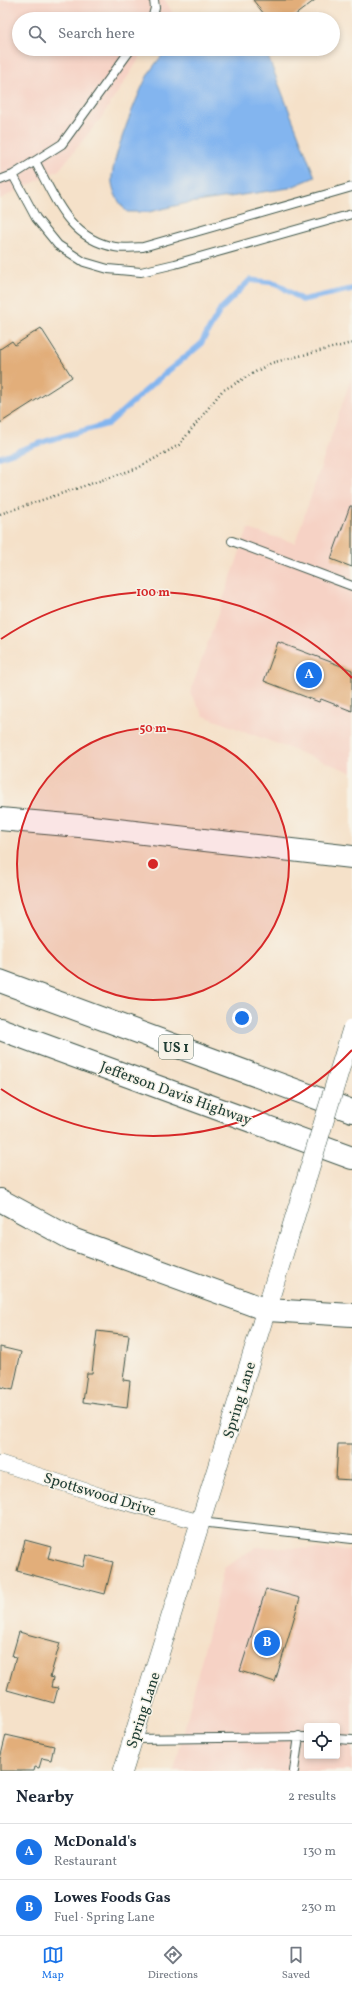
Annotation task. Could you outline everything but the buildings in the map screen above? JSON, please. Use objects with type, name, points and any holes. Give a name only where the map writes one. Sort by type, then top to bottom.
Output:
[{"type":"highway","points":[[0,819],[91,827],[352,857]]},
{"type":"highway","name":"US 1","points":[[0,982],[352,1111]]},
{"type":"highway","name":"Jefferson Davis Highway","points":[[0,1029],[352,1158]]},
{"type":"highway","points":[[0,1200],[72,1239],[267,1310],[352,1315]]},
{"type":"street","name":"Spring Lane","points":[[123,1771],[267,1310],[352,1029]]},
{"type":"street","name":"Spottswood Drive","points":[[0,1463],[104,1497],[200,1522]]},
{"type":"lane","points":[[154,0],[154,12]]},
{"type":"lane","points":[[0,180],[13,175],[62,144],[127,56]]},
{"type":"lane","points":[[35,161],[67,219],[88,237],[115,247],[143,247],[352,187]]},
{"type":"lane","points":[[13,175],[36,218],[58,245],[84,262],[108,269],[141,272],[148,271],[352,214]]},
{"type":"lane","points":[[232,541],[352,586]]},
{"type":"lane","points":[[200,1522],[352,1539]]},
{"type":"lane","points":[[133,1739],[303,1737],[294,1771]]},
{"type":"lane","points":[[340,1739],[352,1740]]},
{"type":"path","points":[[0,514],[138,468],[179,445],[222,391],[271,363],[352,343]]},
{"type":"shaded area","points":[[0,0],[165,0],[172,12],[12,12],[12,56],[141,56],[101,118],[59,170],[0,199]]},
{"type":"shaded area","points":[[352,375],[351,772],[204,716],[190,693],[248,529],[295,543]]},
{"type":"shaded area","points":[[256,1547],[352,1550],[352,1771],[174,1771],[224,1568]]},
{"type":"water","points":[[162,56],[268,56],[315,177],[289,188],[183,204],[149,212],[127,212],[117,199],[112,183],[112,174],[120,144],[132,110],[151,70]]},
{"type":"waterway","points":[[0,457],[49,440],[108,424],[163,375],[200,345],[221,309],[250,280],[276,283],[302,300],[352,289]]},
{"type":"place","name":"McDonald's","points":[[309,675]]},
{"type":"place","name":"Lowes Foods Gas","points":[[267,1643]]}]
